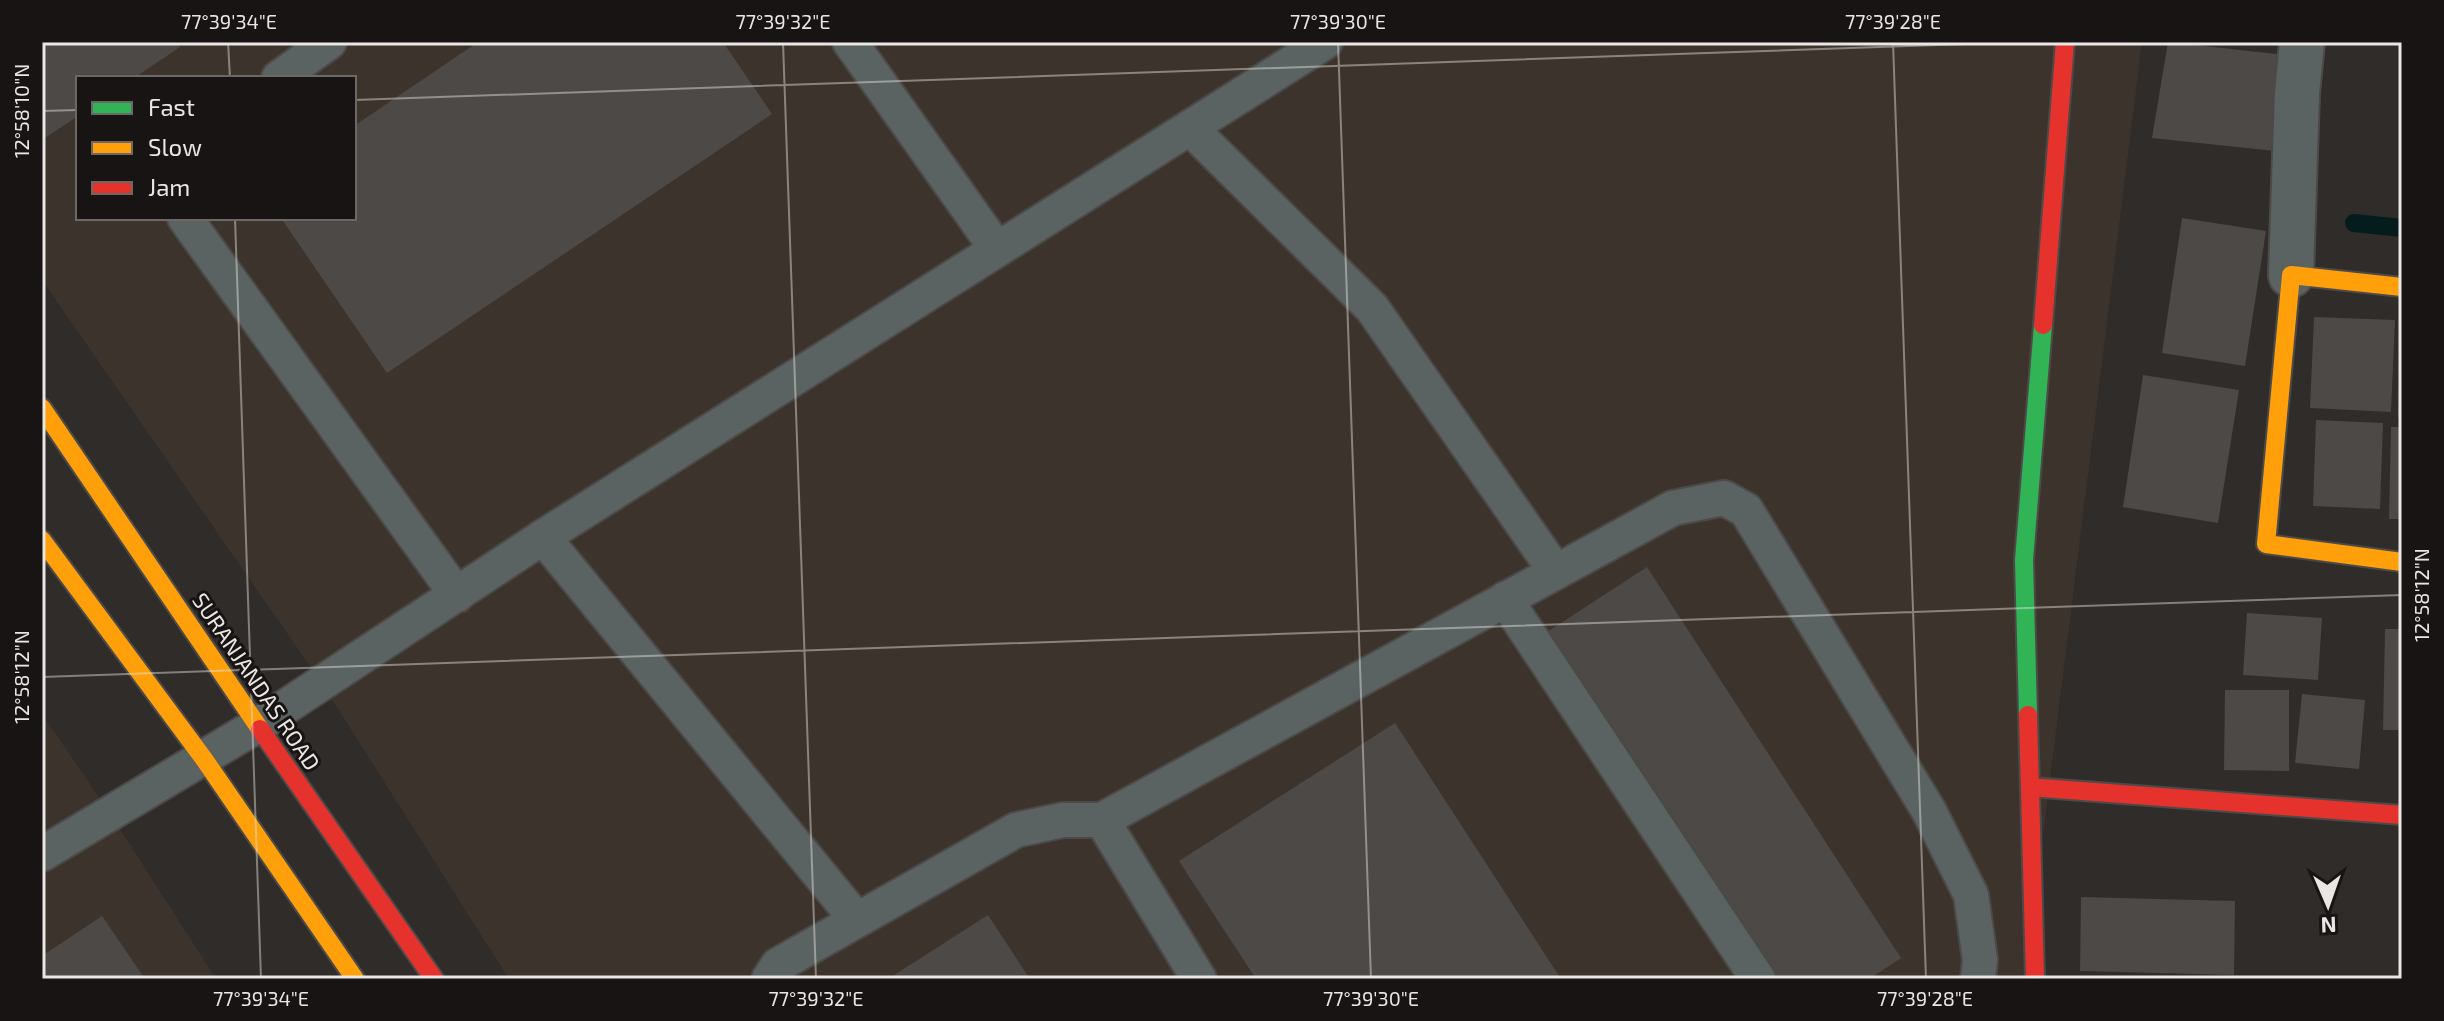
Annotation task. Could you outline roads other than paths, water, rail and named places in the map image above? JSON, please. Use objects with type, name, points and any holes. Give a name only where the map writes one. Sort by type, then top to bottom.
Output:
[{"type":"street","points":[[2035,979],[2024,560],[2065,42]]},
{"type":"street","points":[[2302,42],[2297,93],[2291,275],[2266,544],[2402,562]]},
{"type":"street","points":[[2291,275],[2402,287]]},
{"type":"street","name":"SURANJANDAS ROAD","points":[[42,408],[434,979]]},
{"type":"street","points":[[42,540],[204,759],[355,979]]},
{"type":"street","points":[[2030,787],[2402,815]]},
{"type":"lane","points":[[282,76],[329,42]]},
{"type":"lane","points":[[850,42],[997,249]]},
{"type":"lane","points":[[42,854],[258,725],[543,537],[1325,42]]},
{"type":"lane","points":[[1190,128],[1372,308],[1556,572]]},
{"type":"lane","points":[[186,220],[457,595]]},
{"type":"lane","points":[[769,979],[778,965],[1016,830],[1063,820],[1102,820],[1673,508],[1724,498],[1746,510],[1929,811],[1971,895],[1980,960],[1978,979]]},
{"type":"lane","points":[[543,537],[857,920]]},
{"type":"lane","points":[[1505,599],[1758,979]]},
{"type":"lane","points":[[1102,820],[1199,979]]},
{"type":"waterway","points":[[2354,223],[2402,228]]}]
